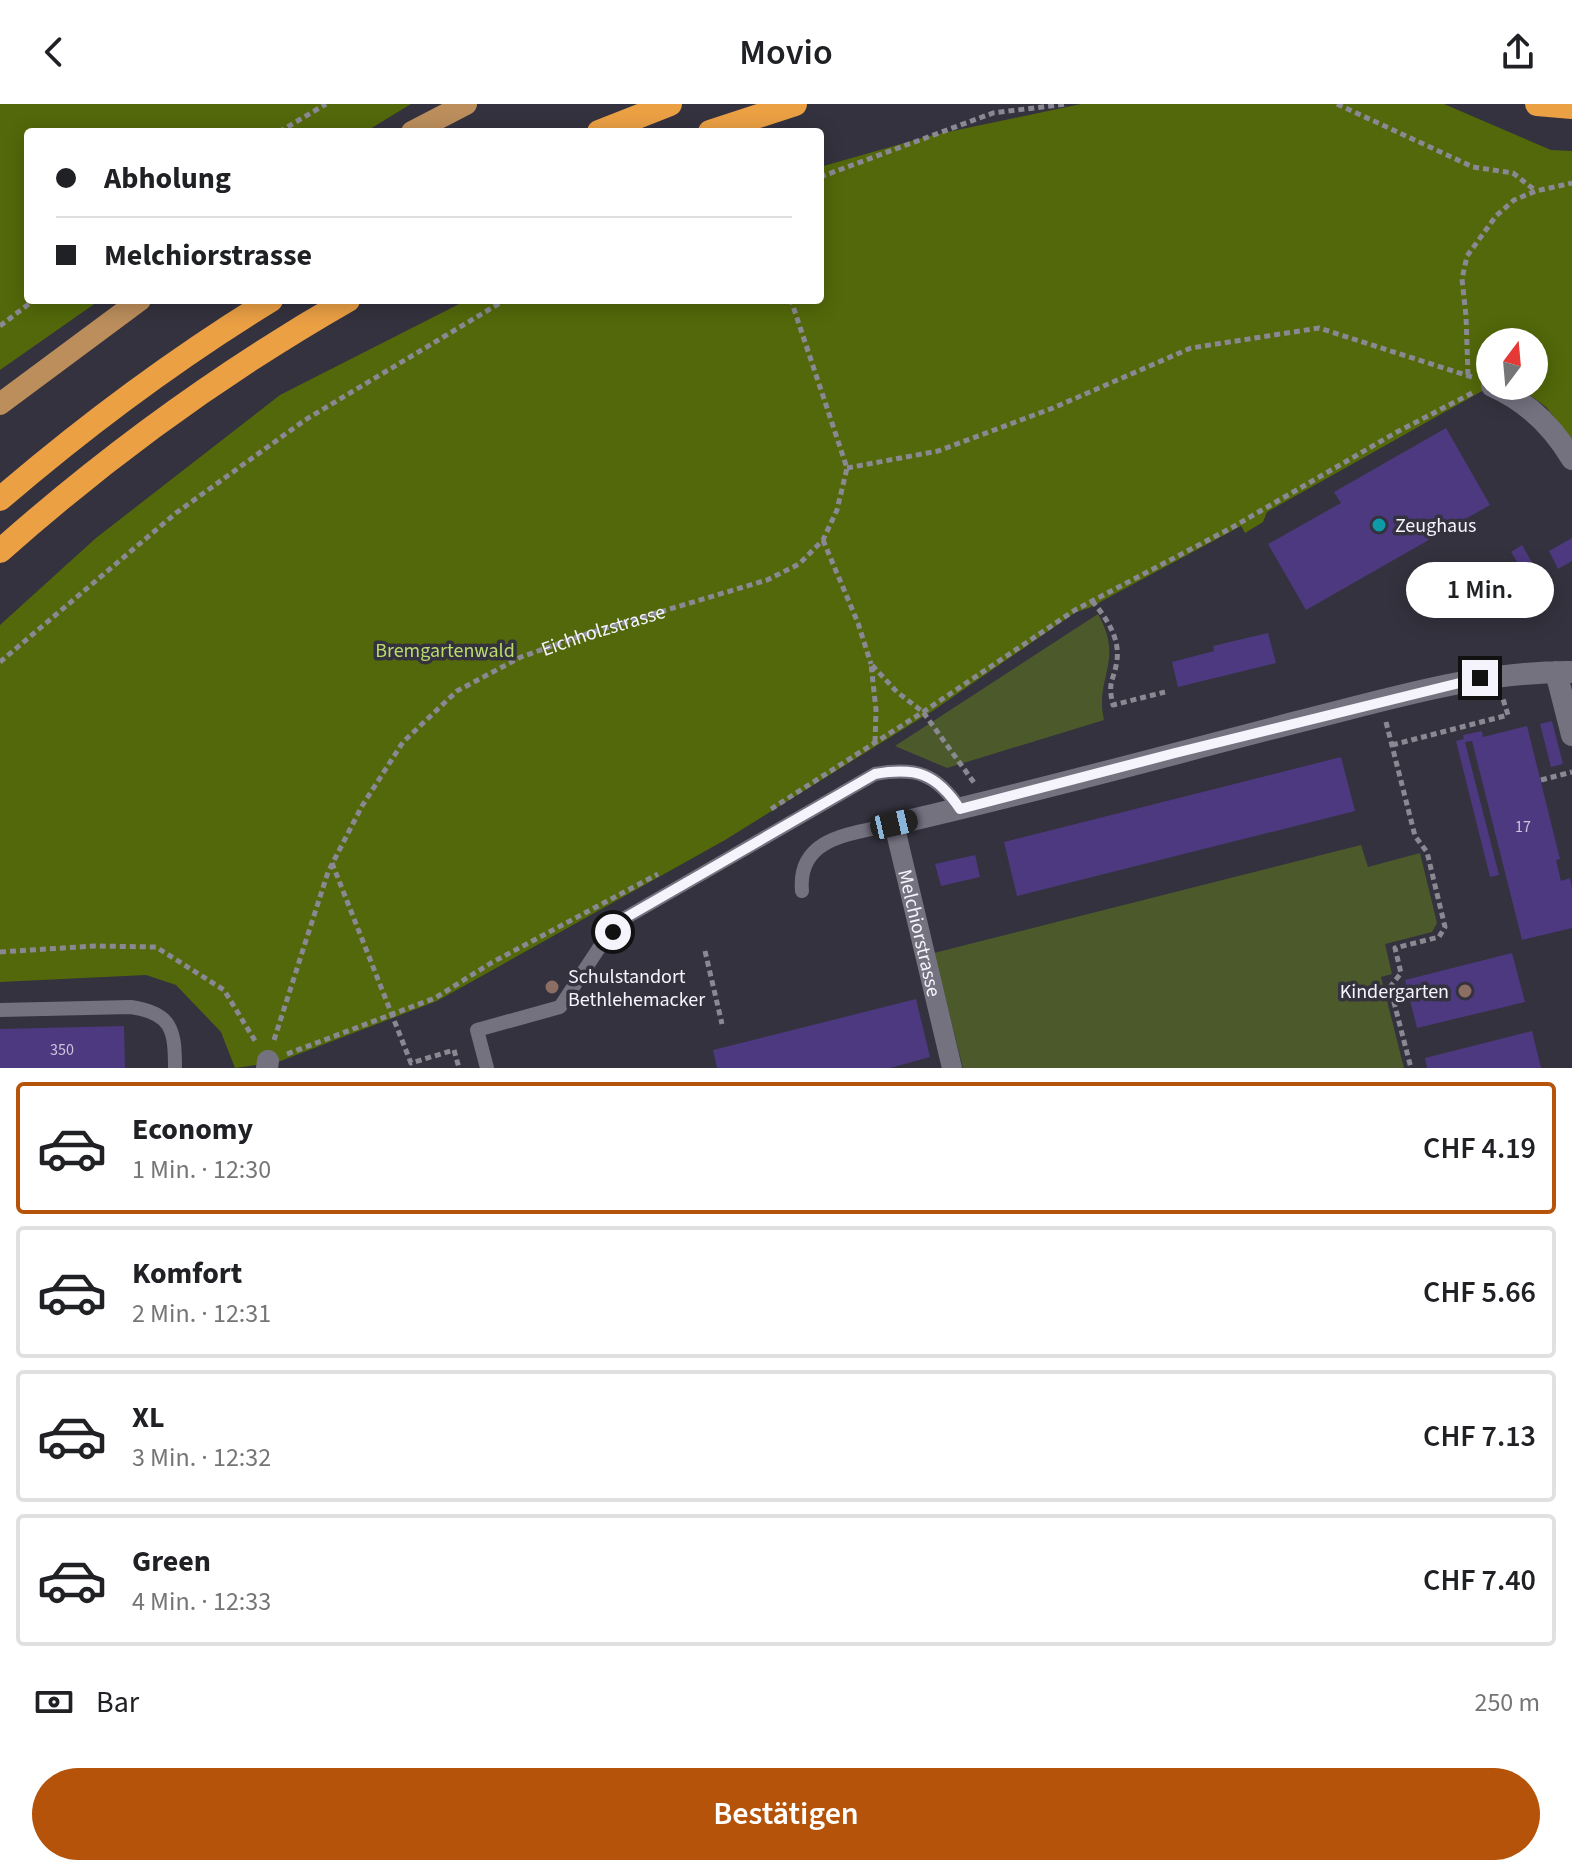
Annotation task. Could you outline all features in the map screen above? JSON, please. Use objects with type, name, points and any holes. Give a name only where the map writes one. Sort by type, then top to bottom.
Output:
[{"type":"highway","points":[[609,128],[670,104]]},
{"type":"highway","points":[[722,128],[795,104]]},
{"type":"highway","points":[[1537,104],[1572,107]]},
{"type":"highway","points":[[0,499],[148,382],[265,304]]},
{"type":"highway","points":[[0,551],[67,494],[170,416],[277,343],[341,304]]},
{"type":"main road","points":[[420,128],[466,104]]},
{"type":"main road","points":[[0,404],[135,304]]},
{"type":"street","points":[[1519,400],[1546,424],[1572,459]]},
{"type":"street","points":[[894,824],[989,803],[1380,701],[1497,675],[1564,672],[1572,735]]},
{"type":"street","name":"Melchiorstrasse","points":[[894,824],[952,1068]]},
{"type":"lane","points":[[487,1068],[477,1030],[560,1007],[601,945],[625,918],[875,774],[904,769],[924,775],[949,793],[960,809]]},
{"type":"lane","points":[[802,891],[804,868],[820,846],[835,838],[894,824]]},
{"type":"lane","points":[[0,1010],[145,1009],[156,1013],[171,1027],[175,1068]]},
{"type":"path","points":[[286,128],[326,104]]},
{"type":"path","points":[[824,176],[993,113],[1066,104]]},
{"type":"path","points":[[1337,104],[1473,167],[1513,173],[1536,191]]},
{"type":"path","points":[[1468,375],[1462,279],[1467,256],[1505,207],[1536,191],[1572,183]]},
{"type":"path","points":[[0,326],[29,304]]},
{"type":"path","points":[[0,662],[176,513],[305,420],[498,304]]},
{"type":"path","points":[[792,304],[847,468],[938,451],[1053,408],[1191,348],[1319,328],[1476,379]]},
{"type":"path","points":[[763,814],[923,712],[1065,616],[1231,528],[1397,432],[1476,392]]},
{"type":"path","name":"Eichholzstrasse","points":[[267,1065],[332,863],[362,806],[403,742],[457,691],[521,657],[586,634],[767,580],[799,564],[823,540],[837,510],[847,468]]},
{"type":"path","points":[[823,540],[858,623],[871,664],[875,743]]},
{"type":"path","points":[[1092,601],[1109,621],[1118,658],[1108,687],[1113,705],[1165,692]]},
{"type":"path","points":[[871,664],[897,692],[923,712],[989,803]]},
{"type":"path","points":[[1392,745],[1508,715],[1497,675]]},
{"type":"path","points":[[1380,701],[1415,836],[1427,852],[1445,927],[1439,937],[1395,948],[1401,973],[1390,987],[1411,1068]]},
{"type":"path","points":[[1541,780],[1572,772]]},
{"type":"path","points":[[332,863],[411,1063],[454,1050],[459,1068]]},
{"type":"path","points":[[0,952],[107,946],[162,949],[224,990],[267,1065],[435,998],[491,963],[670,867]]},
{"type":"path","points":[[705,951],[722,1024]]},
{"type":"green space","points":[[0,104],[411,104],[372,128],[24,128],[24,304],[94,304],[0,370]]},
{"type":"green space","name":"Bremgartenwald","points":[[1081,104],[1444,104],[1551,150],[1572,151],[1572,439],[1537,400],[1548,400],[1548,328],[1476,328],[1476,394],[1267,512],[1263,522],[1245,533],[1241,526],[1089,608],[1076,612],[934,710],[725,840],[437,1001],[278,1062],[235,1068],[221,1032],[176,985],[146,975],[0,982],[0,625],[96,538],[280,395],[459,304],[824,304],[824,166],[929,136]]},
{"type":"green space","points":[[1098,614],[1109,645],[1102,705],[1104,720],[947,768],[895,746]]},
{"type":"green space","points":[[1361,845],[1368,867],[1420,853],[1437,923],[1432,932],[1385,944],[1392,974],[1381,977],[1404,1068],[963,1068],[934,953]]},
{"type":"building","name":"Zeughaus","points":[[1446,428],[1490,505],[1306,610],[1268,544],[1341,503],[1334,492]]},
{"type":"building","points":[[1572,538],[1572,561],[1558,569],[1549,551]]},
{"type":"building","points":[[1522,545],[1533,564],[1522,570],[1511,552]]},
{"type":"building","points":[[1268,633],[1276,663],[1178,687],[1172,662],[1214,651],[1213,646]]},
{"type":"building","points":[[1552,721],[1563,764],[1551,767],[1540,724]]},
{"type":"building","points":[[1527,726],[1560,859],[1556,860],[1561,881],[1570,878],[1572,928],[1522,940],[1472,741],[1465,742],[1499,875],[1490,877],[1456,741],[1464,739],[1463,735],[1482,731],[1483,737]]},
{"type":"building","points":[[1341,757],[1355,811],[1017,896],[1004,842]]},
{"type":"building","points":[[975,855],[980,877],[941,886],[935,864]]},
{"type":"building","name":"Kindergarten","points":[[1512,953],[1525,1002],[1417,1028],[1405,980]]},
{"type":"building","points":[[916,999],[930,1057],[890,1068],[717,1068],[713,1050]]},
{"type":"building","points":[[124,1026],[125,1068],[0,1068],[0,1029]]},
{"type":"building","points":[[1532,1031],[1541,1068],[1427,1068],[1425,1058]]},
{"type":"place","name":"Zeughaus","points":[[1379,525]]},
{"type":"place","name":"Schulstandort Bethlehemacker","points":[[552,987]]},
{"type":"place","name":"Kindergarten","points":[[1465,991]]},
{"type":"route","points":[[613,932],[625,918],[875,774],[904,769],[924,775],[949,793],[960,809],[1480,678]]}]
